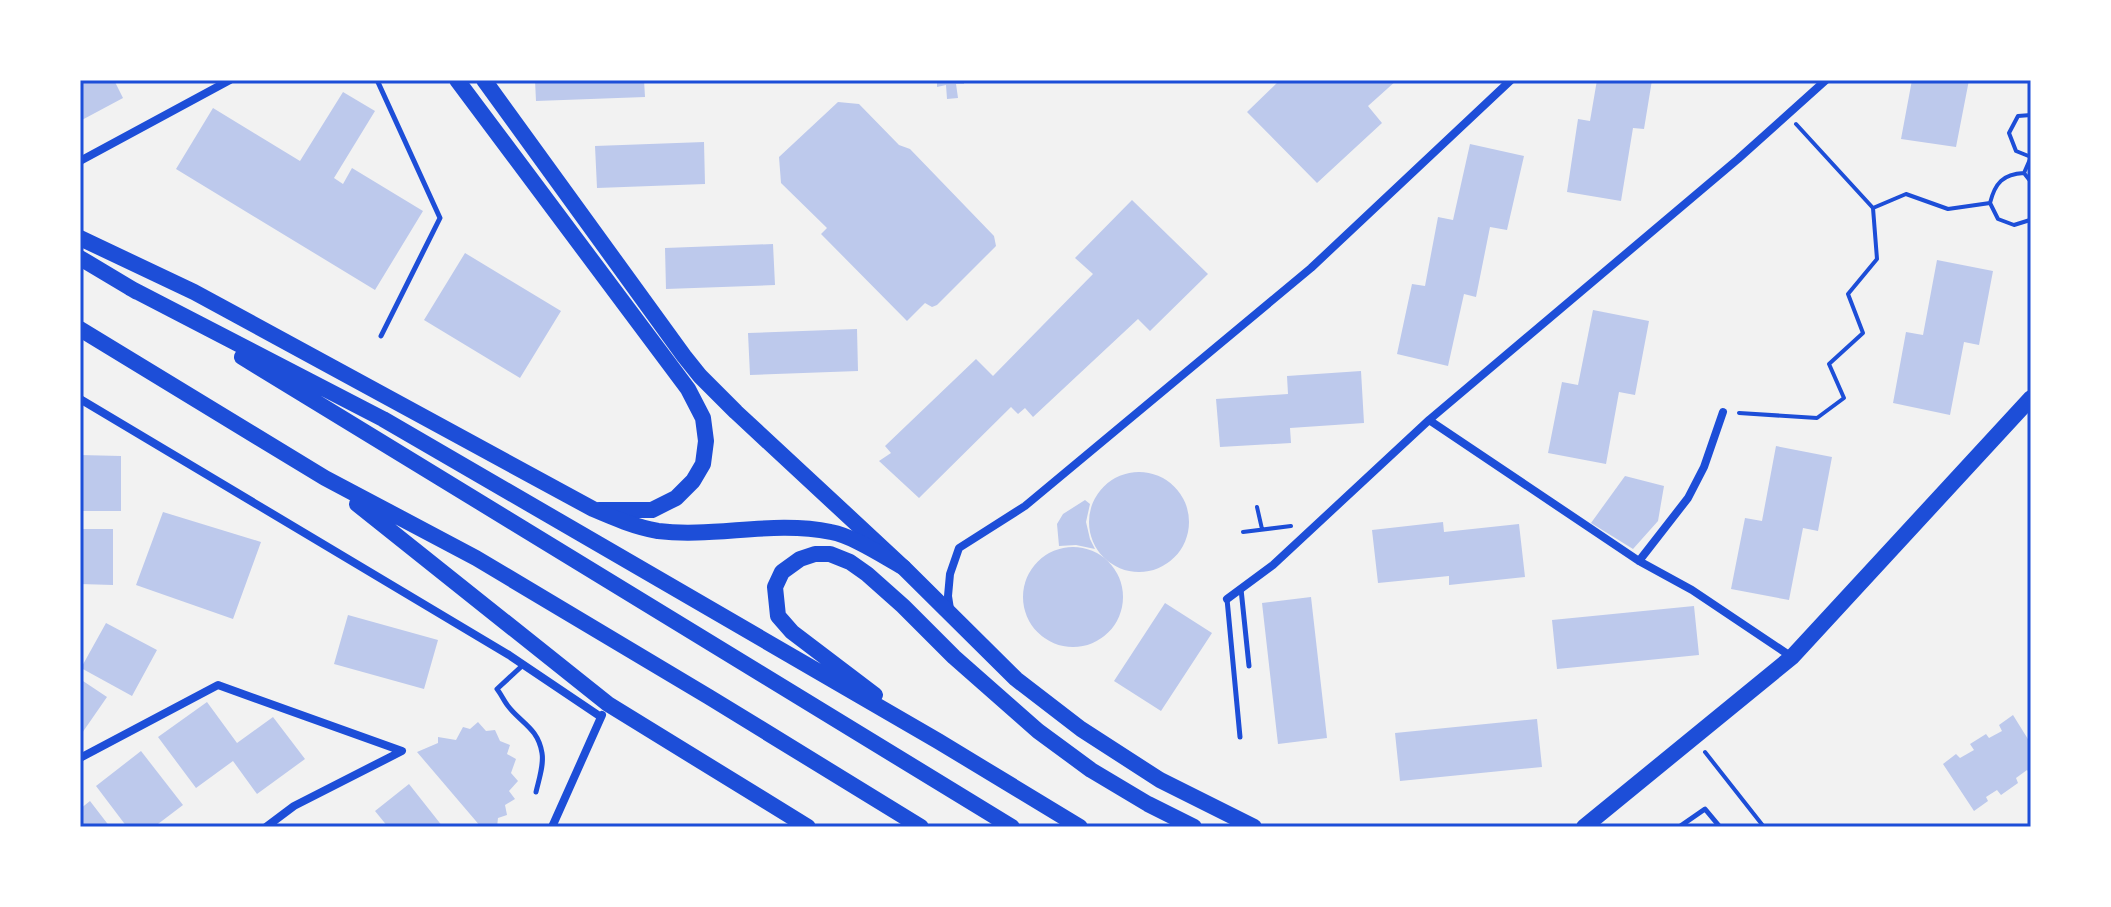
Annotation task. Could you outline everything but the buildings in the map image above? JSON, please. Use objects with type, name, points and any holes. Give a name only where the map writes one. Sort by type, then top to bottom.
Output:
[{"type":"main road","points":[[457,80],[688,389],[703,418],[706,441],[703,464],[693,481],[676,498],[652,510],[593,509]]},
{"type":"main road","points":[[484,80],[684,356],[736,412],[903,567],[1016,679],[1081,729],[1160,780],[1254,827]]},
{"type":"main road","points":[[80,238],[194,292],[593,509],[630,524],[656,530],[717,531],[763,527],[834,532],[903,567]]},
{"type":"main road","points":[[80,258],[1012,827]]},
{"type":"main road","points":[[130,288],[383,419],[938,741],[1080,827]]},
{"type":"main road","points":[[80,329],[325,478],[476,558],[921,827]]},
{"type":"main road","points":[[1584,827],[1792,657],[2031,398]]},
{"type":"main road","points":[[325,478],[604,710],[808,827]]},
{"type":"main road","points":[[938,741],[792,632],[778,616],[775,587],[782,572],[800,559],[815,554],[830,554],[850,562],[876,582],[1038,731],[1091,770],[1194,827]]},
{"type":"street","points":[[80,161],[230,80]]},
{"type":"street","points":[[952,616],[948,596],[950,574],[959,548],[1025,506],[1311,268],[1511,80]]},
{"type":"street","points":[[1227,599],[1273,565],[1429,420],[1826,80]]},
{"type":"street","points":[[80,399],[523,665],[604,710],[552,827]]},
{"type":"street","points":[[1639,561],[1688,498],[1704,467],[1723,412]]},
{"type":"street","points":[[1429,420],[1639,561],[1692,590],[1792,657]]},
{"type":"street","points":[[80,758],[218,685],[402,751],[294,806],[266,827]]},
{"type":"lane","points":[[377,80],[440,218],[381,336]]},
{"type":"lane","points":[[1241,588],[1249,666]]},
{"type":"lane","points":[[1227,599],[1240,737]]},
{"type":"lane","points":[[523,665],[497,689],[508,706],[532,728],[539,742],[542,763],[536,792]]},
{"type":"lane","points":[[1679,827],[1705,809],[1720,827]]},
{"type":"path","points":[[1723,412],[1817,418],[1844,398],[1829,364],[1863,333],[1848,294],[1877,259],[1873,208],[1788,114]]},
{"type":"path","points":[[2024,173],[2031,157],[2016,151],[2009,133],[2018,116],[2031,115]]},
{"type":"path","points":[[2024,173],[2031,182]]},
{"type":"path","points":[[2024,173],[2010,174],[1994,190],[1990,203],[1998,219],[2014,225],[2031,220]]},
{"type":"path","points":[[1873,208],[1906,194],[1948,209],[1990,203]]},
{"type":"path","points":[[1257,507],[1262,529]]},
{"type":"path","points":[[1243,532],[1301,524]]},
{"type":"path","points":[[1705,752],[1764,827]]}]
